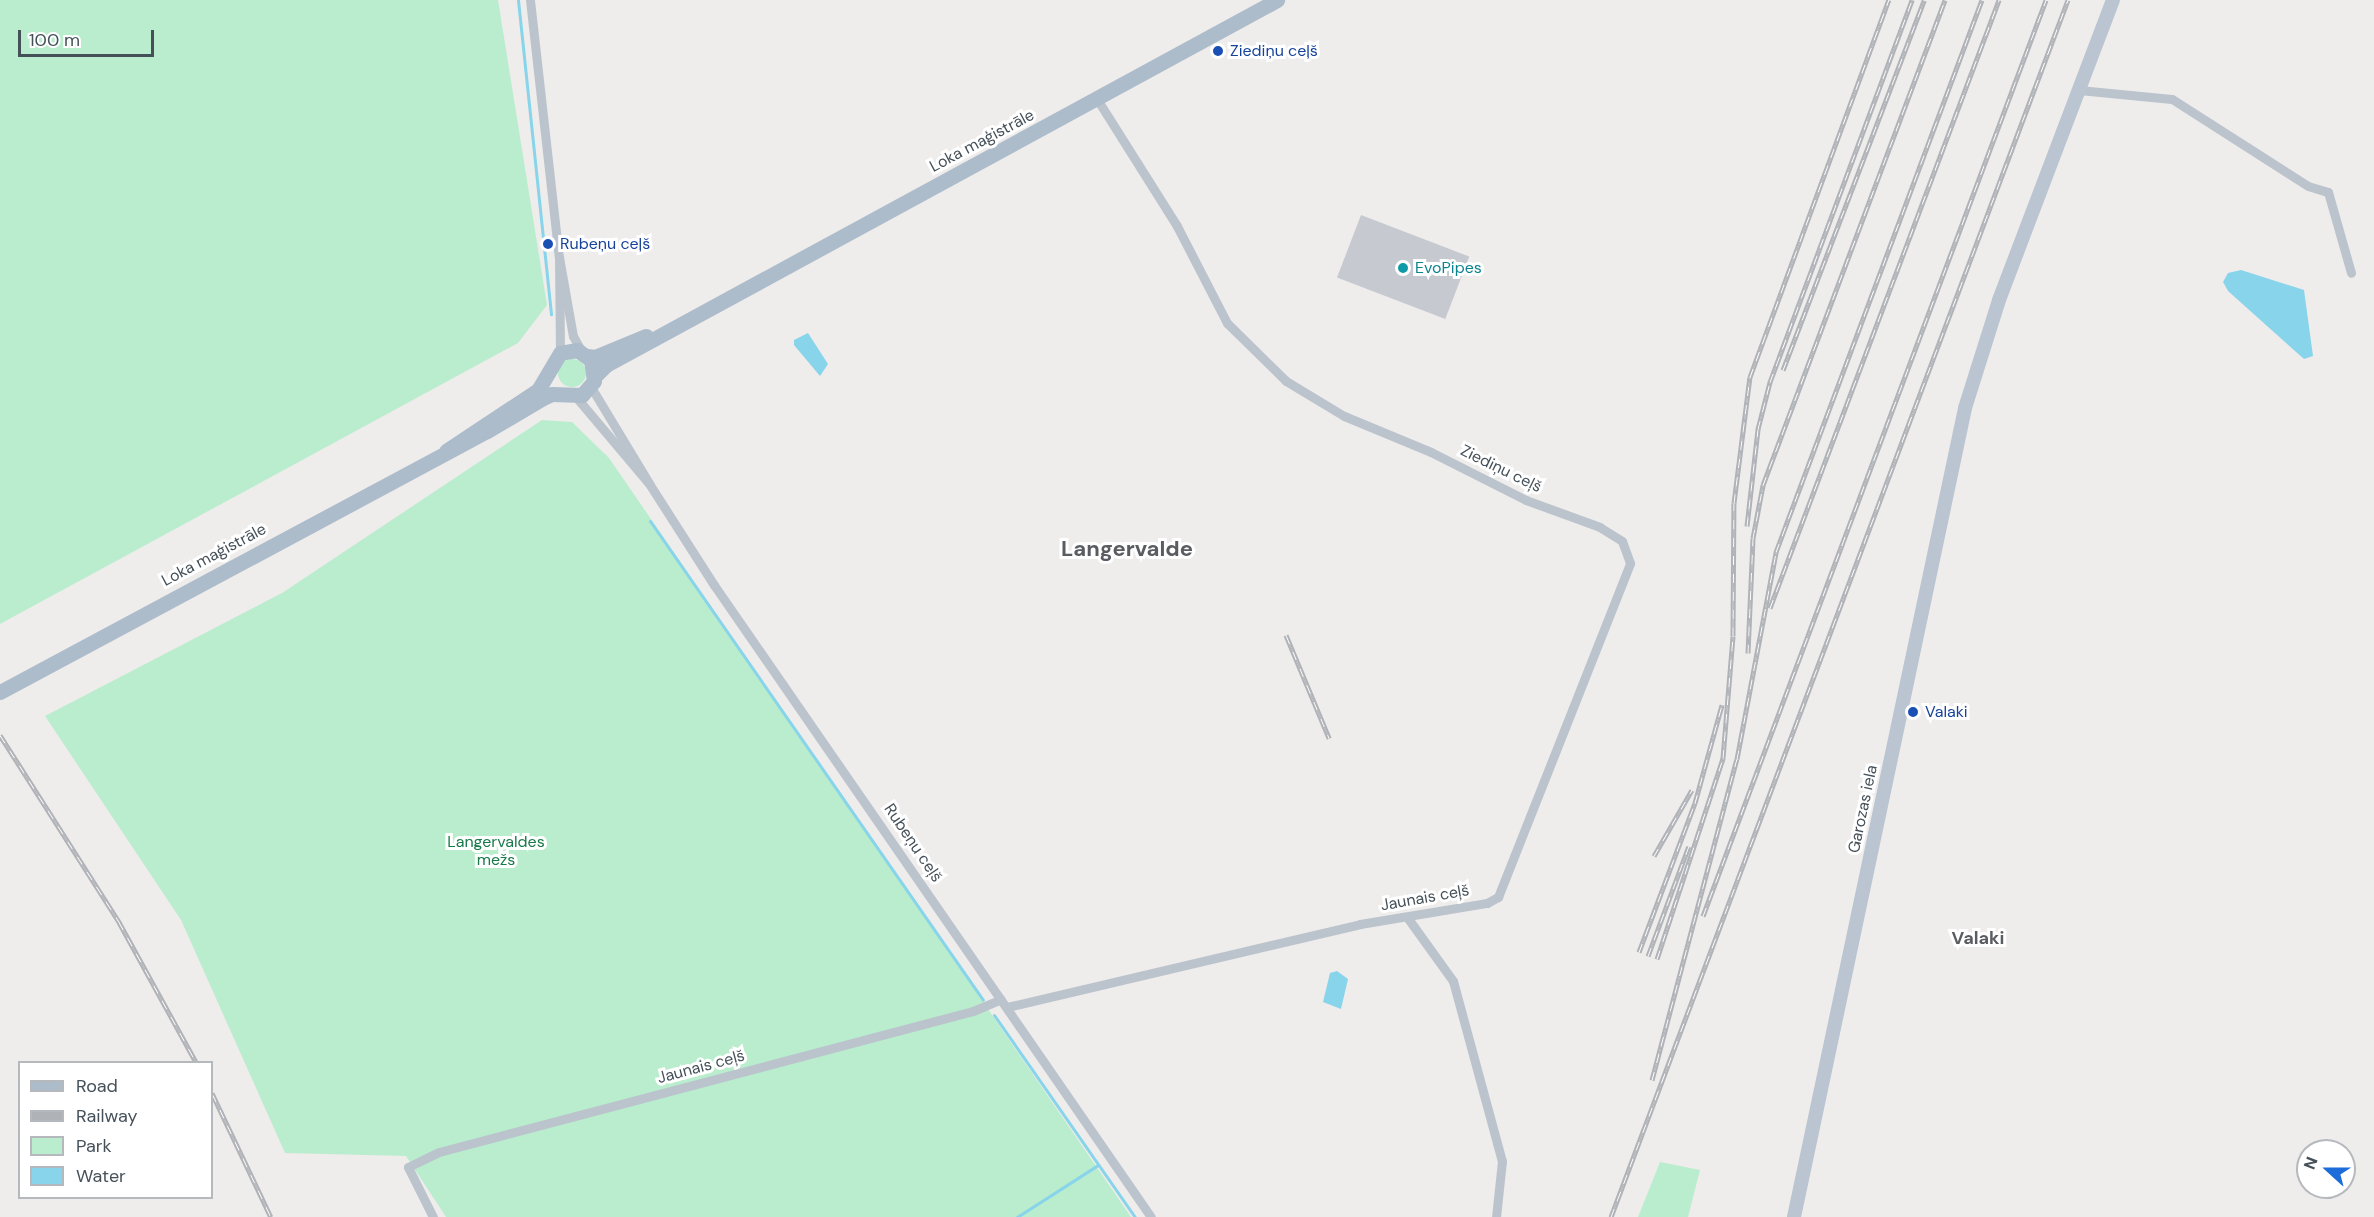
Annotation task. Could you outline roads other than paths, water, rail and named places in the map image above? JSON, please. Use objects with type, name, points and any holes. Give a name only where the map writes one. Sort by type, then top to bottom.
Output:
[{"type":"main road","name":"Loka maģistrāle","points":[[576,397],[606,365],[1277,0]]},
{"type":"main road","name":"Garozas iela","points":[[1794,1217],[1965,408],[1999,300],[2113,0]]},
{"type":"main road","name":"Loka maģistrāle","points":[[446,451],[538,390],[548,376],[552,360],[560,353],[596,357],[704,312]]},
{"type":"main road","points":[[584,354],[593,381]]},
{"type":"main road","points":[[548,376],[559,394],[576,397]]},
{"type":"main road","name":"Loka maģistrāle","points":[[0,692],[446,451],[559,394]]},
{"type":"street","points":[[530,0],[559,257],[573,336],[584,354]]},
{"type":"street","points":[[2079,90],[2172,99],[2308,186],[2328,192],[2351,273]]},
{"type":"street","name":"Ziediņu ceļš","points":[[1098,99],[1177,226],[1227,323],[1286,381],[1344,416],[1431,452],[1526,500],[1600,527],[1622,541],[1630,563]]},
{"type":"street","points":[[559,257],[560,353]]},
{"type":"street","name":"Rubeņu ceļš","points":[[593,381],[646,472],[650,486]]},
{"type":"street","name":"Rubeņu ceļš","points":[[576,397],[586,404],[650,486],[714,585],[1151,1217]]},
{"type":"street","name":"Jaunais ceļš","points":[[433,1217],[408,1167],[439,1152],[1004,1003],[1407,916],[1487,903],[1498,897],[1630,563]]},
{"type":"street","points":[[1407,916],[1453,981],[1502,1161],[1496,1217]]},
{"type":"water","points":[[2241,270],[2304,290],[2313,356],[2304,359],[2228,291],[2223,282],[2228,273]]},
{"type":"water","points":[[808,333],[828,364],[820,376],[794,345],[794,340]]},
{"type":"water","points":[[1337,971],[1348,979],[1341,1009],[1323,1002],[1330,973]]},
{"type":"waterway","points":[[518,0],[551,314]]},
{"type":"waterway","points":[[650,521],[983,1000]]},
{"type":"waterway","points":[[994,1015],[1135,1217]]},
{"type":"waterway","points":[[1017,1217],[1098,1165]]},
{"type":"railway","points":[[1657,959],[1723,758],[1733,636],[1734,503],[1750,377],[1889,0]]},
{"type":"railway","points":[[1747,526],[1758,429],[1770,382],[1912,0]]},
{"type":"railway","points":[[1783,370],[1924,0]]},
{"type":"railway","points":[[1748,653],[1753,538],[1763,485],[1945,0]]},
{"type":"railway","points":[[1652,1080],[1737,759],[1776,552],[1982,0]]},
{"type":"railway","points":[[1770,608],[1999,0]]},
{"type":"railway","points":[[1703,916],[2046,0]]},
{"type":"railway","points":[[1611,1217],[2068,0]]},
{"type":"railway","points":[[1286,635],[1329,738]]},
{"type":"railway","points":[[1639,952],[1695,803],[1722,705]]},
{"type":"railway","points":[[0,735],[119,922],[195,1061]]},
{"type":"railway","points":[[1654,856],[1692,790]]},
{"type":"railway","points":[[1648,956],[1689,846]]},
{"type":"railway","points":[[213,1095],[271,1217]]},
{"type":"place","name":"Ziediņu ceļš","points":[[1218,51]]},
{"type":"place","name":"Rubeņu ceļš","points":[[548,244]]},
{"type":"place","name":"EvoPipes","points":[[1403,268]]},
{"type":"place","name":"Valaki","points":[[1913,712]]},
{"type":"district","name":"Langervalde","points":[[1127,549]]},
{"type":"district","name":"Valaki","points":[[1978,938]]},
{"type":"park label","name":"Langervaldes mežs","points":[[496,851]]}]
